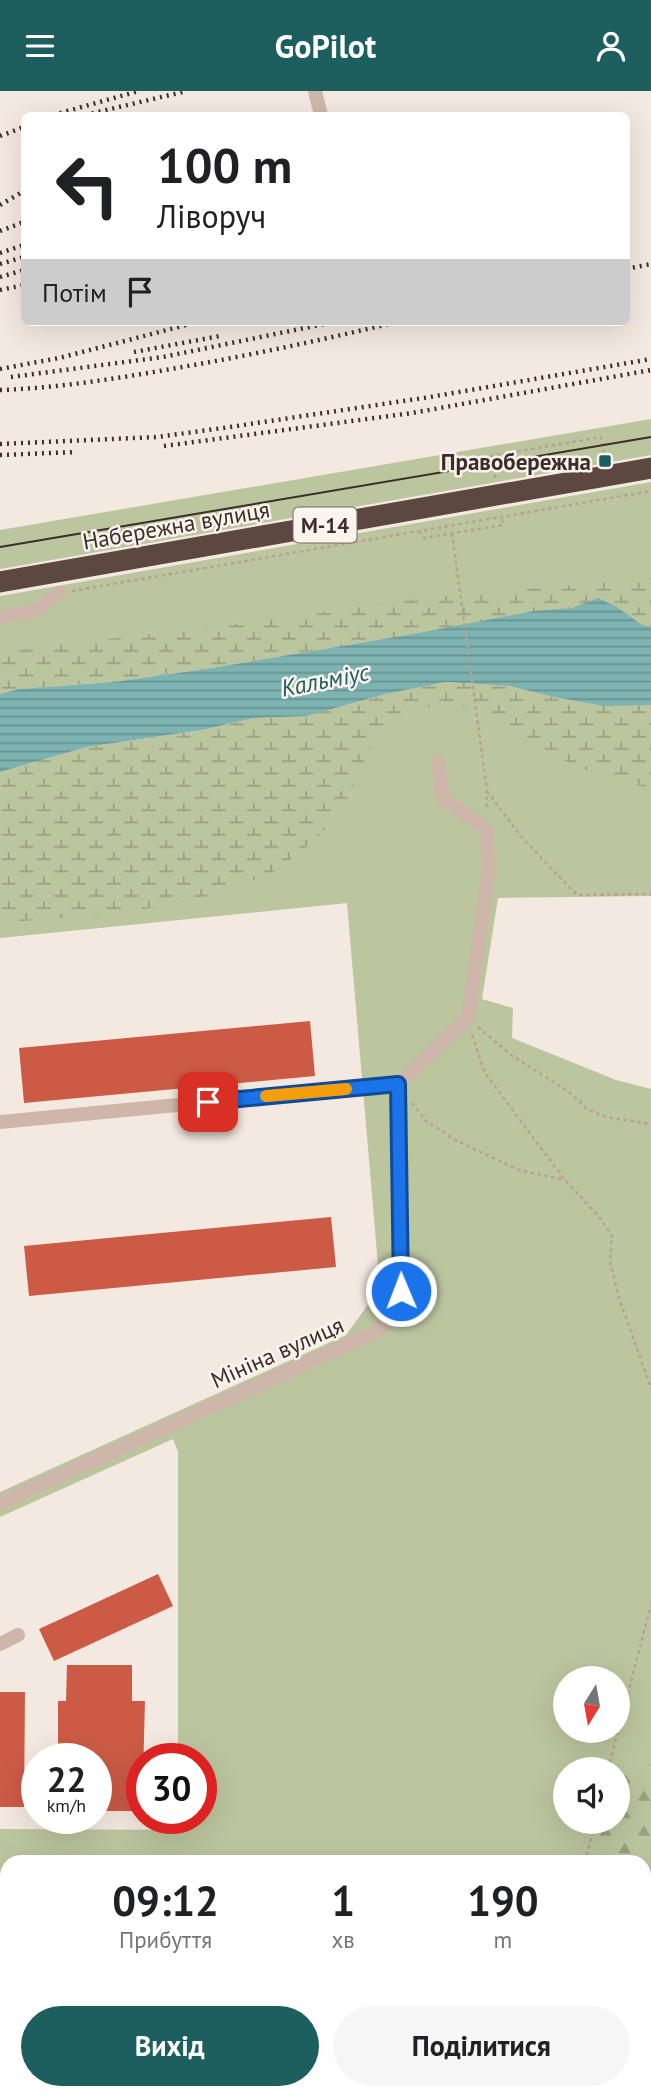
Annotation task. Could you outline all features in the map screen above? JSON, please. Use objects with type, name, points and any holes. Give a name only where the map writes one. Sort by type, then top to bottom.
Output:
[{"type":"highway","name":"Набережна вулиця","points":[[0,582],[651,468]]},
{"type":"street","points":[[315,91],[320,112]]},
{"type":"street","points":[[0,617],[35,611],[58,593]]},
{"type":"street","points":[[0,1122],[398,1084],[468,1018],[489,869],[486,829],[443,798],[438,763]]},
{"type":"street","name":"Мініна вулиця","points":[[0,1503],[375,1332],[389,1321],[398,1307],[401,1291],[398,1084]]},
{"type":"street","points":[[0,1644],[18,1635]]},
{"type":"path","points":[[491,456],[601,437],[605,461]]},
{"type":"path","points":[[58,593],[651,491]]},
{"type":"path","points":[[419,531],[424,538],[503,525]]},
{"type":"path","points":[[452,533],[487,792],[486,829]]},
{"type":"path","points":[[487,792],[523,839],[577,895],[651,894]]},
{"type":"path","points":[[468,1018],[511,1055],[540,1071],[587,1109],[606,1117],[651,1124]]},
{"type":"path","points":[[468,1018],[485,1073],[565,1180],[600,1218],[612,1236],[610,1262],[619,1298],[651,1388]]},
{"type":"path","points":[[398,1084],[427,1122],[457,1141],[519,1170],[565,1180]]},
{"type":"path","points":[[611,1757],[651,1605]]},
{"type":"path","points":[[588,1855],[593,1834]]},
{"type":"green space","points":[[651,419],[651,455],[0,569],[0,530]]},
{"type":"green space","points":[[651,482],[651,627],[642,625],[424,632],[19,689],[0,694],[0,596]]},
{"type":"green space","points":[[651,578],[651,627],[642,625],[617,607],[598,598],[572,608],[534,611],[205,669],[113,682],[19,689],[0,694],[0,652],[267,620],[403,600]]},
{"type":"green space","points":[[446,682],[509,686],[603,706],[651,705],[651,788],[607,777],[565,761],[507,723],[478,709],[460,706],[425,708],[405,713],[388,723],[374,742],[337,815],[309,844],[272,873],[221,892],[159,906],[95,915],[0,923],[0,772],[87,747],[202,730],[254,718],[306,716],[386,694]]},
{"type":"green space","points":[[341,705],[651,705],[651,896],[498,898],[482,999],[513,1008],[512,1038],[616,1080],[651,1089],[651,1855],[0,1855],[0,1829],[21,1829],[21,1834],[112,1834],[112,1830],[126,1830],[126,1834],[217,1834],[217,1743],[178,1743],[178,1452],[173,1439],[0,1517],[0,1492],[346,1335],[380,1288],[347,903],[0,938],[0,772]]},
{"type":"green space","points":[[651,1764],[651,1855],[596,1855],[595,1834],[630,1834],[630,1773]]},
{"type":"water","name":"Кальміус","points":[[598,598],[617,607],[642,625],[651,627],[651,705],[603,706],[509,686],[446,682],[386,694],[306,716],[254,718],[202,730],[87,747],[0,772],[0,694],[19,689],[113,682],[205,669],[534,611],[572,608]]},
{"type":"building","points":[[310,1021],[315,1076],[24,1103],[19,1048]]},
{"type":"building","points":[[331,1217],[336,1267],[29,1296],[24,1246]]},
{"type":"building","points":[[158,1574],[173,1606],[54,1661],[39,1629]]},
{"type":"building","points":[[67,1665],[132,1665],[132,1701],[145,1701],[144,1743],[126,1743],[126,1811],[112,1811],[112,1743],[58,1743],[58,1701],[66,1701]]},
{"type":"building","points":[[0,1692],[25,1692],[25,1743],[21,1743],[21,1807],[0,1807]]},
{"type":"tram line","points":[[0,547],[651,437]]},
{"type":"railway","points":[[64,112],[139,91]]},
{"type":"railway","points":[[98,112],[187,91]]},
{"type":"railway","points":[[0,136],[21,128]]},
{"type":"railway","points":[[0,205],[21,193]]},
{"type":"railway","points":[[0,231],[21,223]]},
{"type":"railway","points":[[0,253],[21,246]]},
{"type":"railway","points":[[0,264],[21,258]]},
{"type":"railway","points":[[630,268],[651,264]]},
{"type":"railway","points":[[0,277],[21,271]]},
{"type":"railway","points":[[0,290],[21,286]]},
{"type":"railway","points":[[0,369],[59,358],[183,326]]},
{"type":"railway","points":[[11,377],[163,357],[314,326]]},
{"type":"railway","points":[[0,390],[64,385],[150,373],[379,326]]},
{"type":"railway","points":[[134,352],[220,336]]},
{"type":"railway","points":[[0,444],[157,437],[430,397],[651,359]]},
{"type":"railway","points":[[164,446],[412,413],[651,370]]},
{"type":"railway","points":[[0,455],[77,452]]},
{"type":"slow traffic","points":[[266,1096],[346,1089]]},
{"type":"place","name":"Правобережна","points":[[605,461]]},
{"type":"route","points":[[208,1102],[398,1084],[401,1291]]}]
